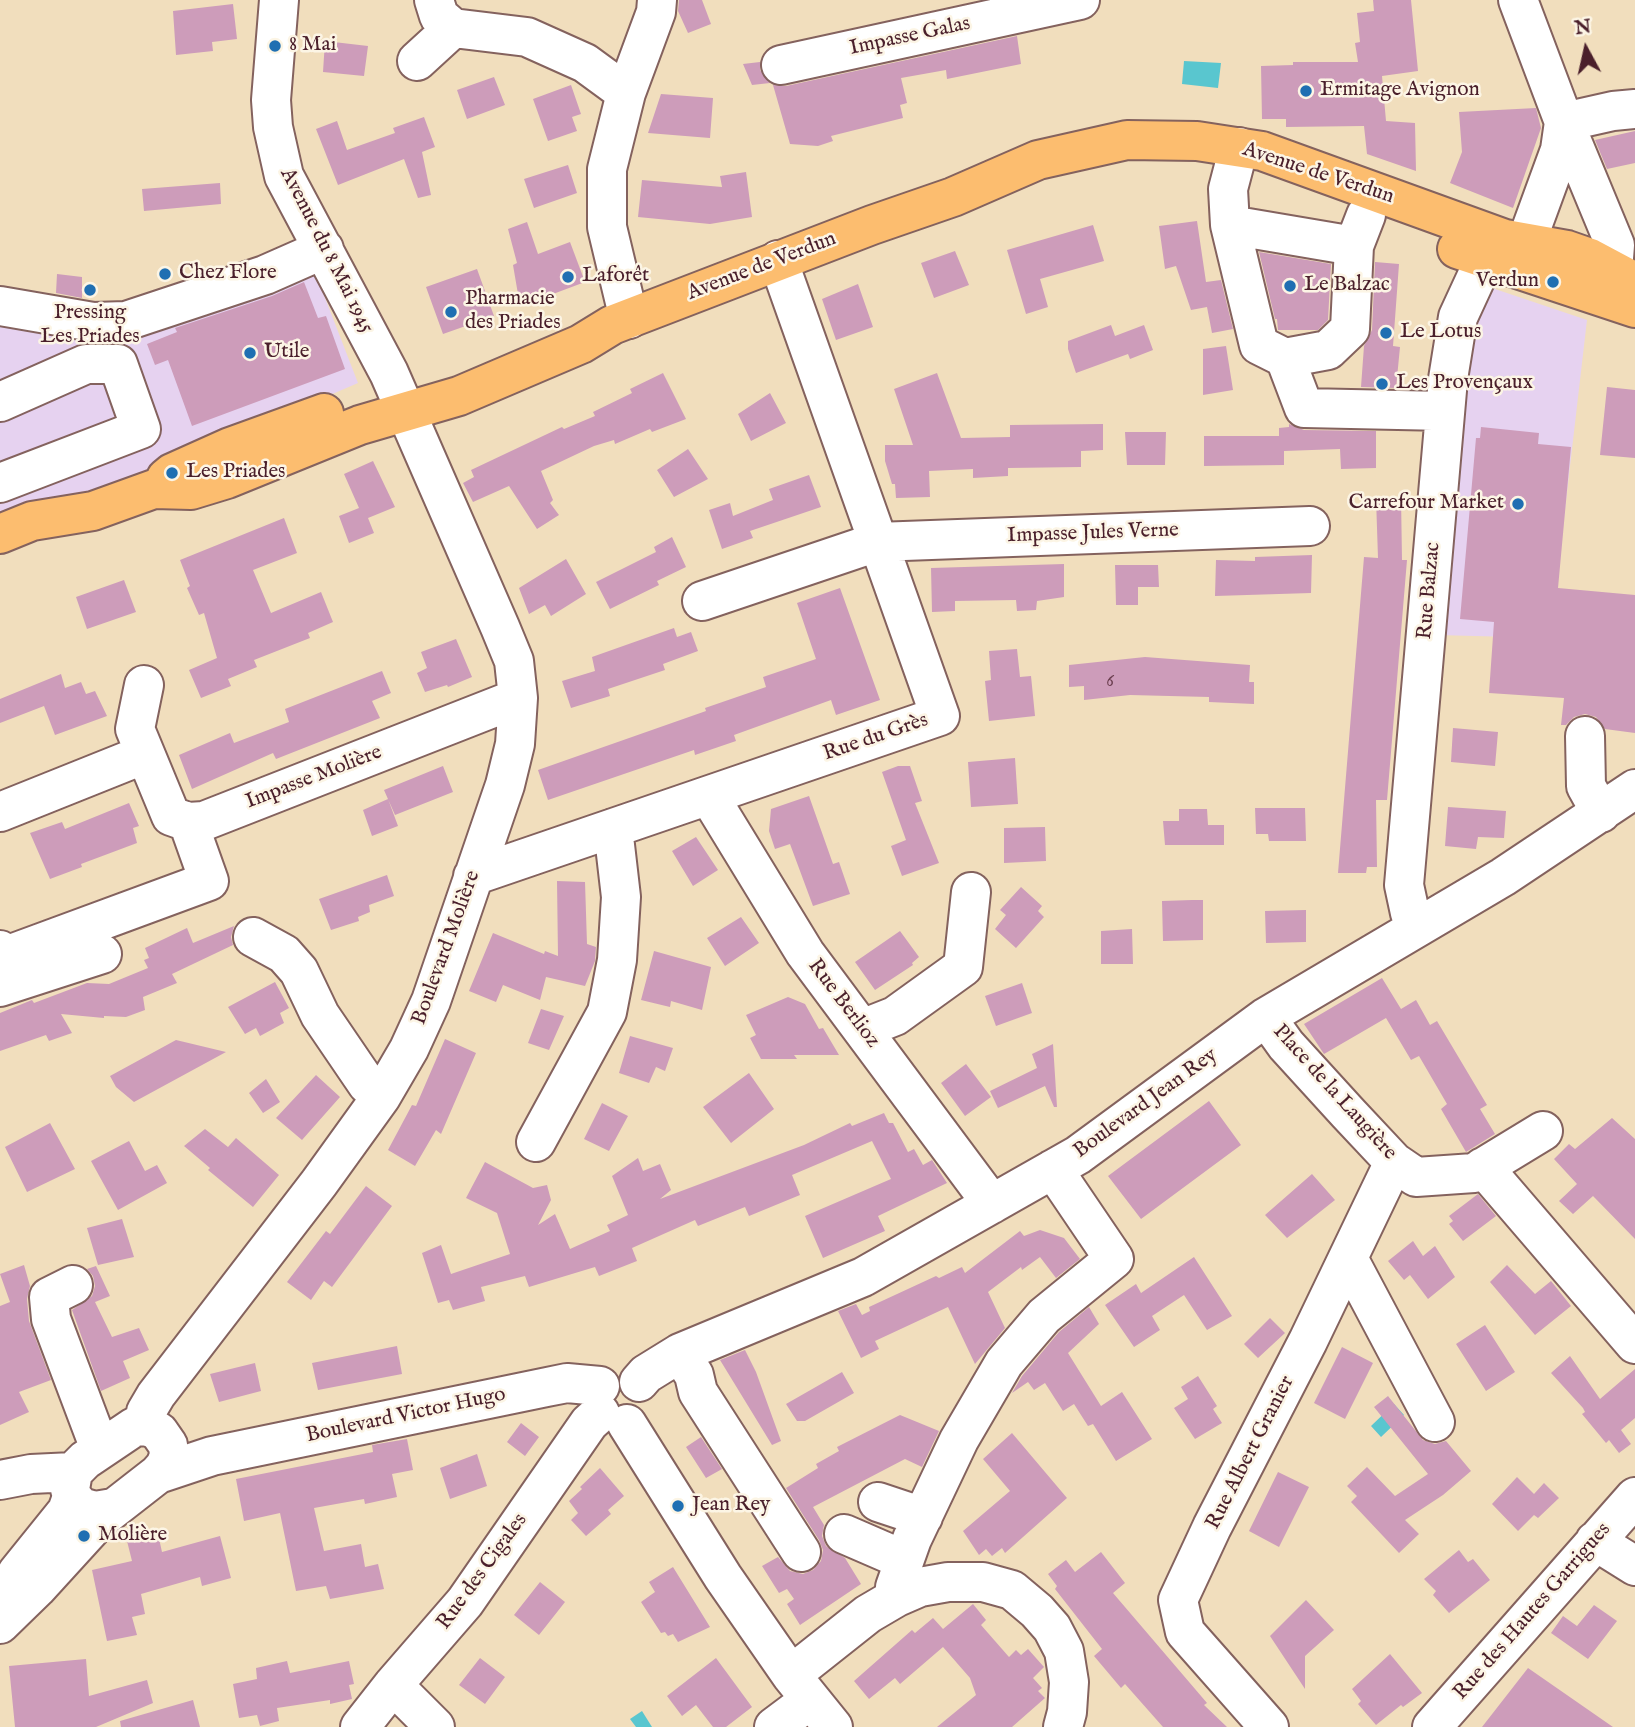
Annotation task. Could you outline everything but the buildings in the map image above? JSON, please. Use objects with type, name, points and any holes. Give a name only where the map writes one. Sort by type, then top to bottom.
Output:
[{"type":"main road","name":"Avenue de Verdun","points":[[620,322],[778,260],[953,197],[1038,160],[1127,140],[1198,141],[1237,156],[1277,177],[1360,231],[1489,261],[1608,280]]},
{"type":"main road","name":"Avenue de Verdun","points":[[1237,156],[1262,151],[1496,236],[1567,250],[1608,280],[1635,308]]},
{"type":"main road","points":[[0,534],[32,522],[93,511],[154,489],[191,489],[215,482],[360,425],[401,401],[528,339],[575,326],[620,322]]},
{"type":"main road","points":[[0,560],[43,543],[93,511]]},
{"type":"street","name":"Avenue du 8 Mai 1945","points":[[279,0],[271,100],[284,176],[401,401]]},
{"type":"street","points":[[620,322],[607,227],[607,169],[626,93],[656,12],[657,0]]},
{"type":"street","name":"Impasse Galas","points":[[781,65],[1080,0]]},
{"type":"street","points":[[1518,0],[1564,122],[1615,245],[1608,280]]},
{"type":"street","points":[[417,61],[444,14],[527,37],[585,63],[626,93]]},
{"type":"street","points":[[1564,122],[1635,108]]},
{"type":"street","points":[[1489,261],[1522,242],[1530,232],[1560,150],[1564,122]]},
{"type":"street","points":[[1230,225],[1360,231],[1350,329],[1328,350],[1285,358],[1259,345],[1230,225],[1228,189],[1237,156]]},
{"type":"street","points":[[0,306],[93,322],[126,321],[265,275],[324,249]]},
{"type":"street","name":"Rue du Grès","points":[[473,876],[940,716],[778,260]]},
{"type":"street","name":"Rue Balzac","points":[[1418,927],[1410,913],[1404,885],[1446,411],[1458,317],[1476,278],[1489,261]]},
{"type":"street","points":[[86,364],[93,322]]},
{"type":"street","points":[[1285,358],[1304,408],[1446,411]]},
{"type":"street","points":[[0,402],[86,364],[118,364],[141,429],[0,483]]},
{"type":"street","name":"Boulevard Molière","points":[[157,1448],[146,1412],[156,1395],[319,1182],[381,1097],[409,1049],[431,1001],[515,744],[518,698],[514,661],[401,401]]},
{"type":"street","name":"Impasse Jules Verne","points":[[702,601],[877,542],[1310,526]]},
{"type":"street","points":[[0,950],[2,957],[208,881],[188,822],[171,816],[135,729],[144,685]]},
{"type":"street","name":"Impasse Molière","points":[[188,822],[204,821],[518,698]]},
{"type":"street","points":[[1586,736],[1586,786],[1601,813]]},
{"type":"street","points":[[0,812],[145,754]]},
{"type":"street","name":"Boulevard Jean Rey","points":[[639,1382],[646,1374],[680,1353],[863,1277],[1078,1155],[1266,1017],[1503,877],[1635,789]]},
{"type":"street","name":"Rue Berlioz","points":[[709,796],[805,953],[992,1204]]},
{"type":"street","points":[[536,1142],[607,1012],[617,960],[621,897],[613,828]]},
{"type":"street","points":[[862,1029],[895,1016],[963,967],[971,891]]},
{"type":"street","points":[[253,937],[284,954],[299,971],[320,1015],[367,1084],[381,1097]]},
{"type":"street","points":[[0,987],[102,954]]},
{"type":"street","name":"Place de la Laugière","points":[[1266,1017],[1286,1045],[1394,1162],[1416,1177],[1474,1173],[1543,1131]]},
{"type":"street","name":"Rue Albert Granier","points":[[1269,1727],[1185,1632],[1178,1600],[1394,1162]]},
{"type":"street","points":[[1483,1167],[1635,1344]]},
{"type":"street","points":[[897,1597],[895,1587],[923,1517],[959,1440],[1004,1363],[1044,1316],[1114,1259],[1054,1169]]},
{"type":"street","points":[[1348,1258],[1435,1422]]},
{"type":"street","points":[[73,1285],[49,1297],[82,1473],[81,1507],[88,1511],[113,1508]]},
{"type":"street","points":[[680,1353],[694,1375],[698,1392],[801,1552]]},
{"type":"street","name":"Boulevard Victor Hugo","points":[[157,1448],[212,1456],[567,1383],[609,1408],[612,1377],[619,1375],[639,1382]]},
{"type":"street","points":[[609,1408],[811,1701]]},
{"type":"street","name":"Rue des Cigales","points":[[360,1727],[465,1602],[590,1423],[609,1408]]},
{"type":"street","points":[[0,1617],[17,1573],[67,1511],[82,1473],[134,1427],[157,1448],[113,1508],[0,1624]]},
{"type":"street","points":[[0,1480],[41,1473],[82,1473]]},
{"type":"street","name":"Rue des Hautes Garrigues","points":[[1432,1727],[1635,1497]]},
{"type":"street","points":[[878,1502],[923,1517]]},
{"type":"street","points":[[845,1534],[904,1560]]},
{"type":"street","points":[[1595,1541],[1635,1566]]},
{"type":"street","points":[[774,1727],[811,1701],[868,1614],[920,1587],[948,1582],[983,1582],[1012,1590],[1052,1628],[1064,1651],[1069,1682],[1063,1727]]},
{"type":"street","points":[[393,1685],[435,1727]]},
{"type":"shaded area","points":[[315,272],[358,383],[158,469],[0,522],[0,313],[131,335]]},
{"type":"shaded area","points":[[1492,288],[1587,320],[1550,638],[1437,635],[1462,333]]},
{"type":"water","points":[[1184,61],[1221,63],[1218,88],[1182,84]]},
{"type":"water","points":[[1394,1404],[1404,1415],[1381,1437],[1371,1426]]},
{"type":"water","points":[[642,1711],[652,1727],[636,1727],[630,1719]]},
{"type":"place","name":"8 Mai","points":[[275,46]]},
{"type":"place","name":"Ermitage Avignon","points":[[1306,91]]},
{"type":"place","name":"Chez Flore","points":[[165,274]]},
{"type":"place","name":"Laforêt","points":[[568,277]]},
{"type":"place","name":"Verdun","points":[[1553,282]]},
{"type":"place","name":"Le Balzac","points":[[1290,286]]},
{"type":"place","name":"Pressing Les Priades","points":[[90,290]]},
{"type":"place","name":"Pharmacie des Priades","points":[[451,312]]},
{"type":"place","name":"Le Lotus","points":[[1386,333]]},
{"type":"place","name":"Utile","points":[[250,353]]},
{"type":"place","name":"Les Provençaux","points":[[1382,384]]},
{"type":"place","name":"Les Priades","points":[[172,473]]},
{"type":"place","name":"Carrefour Market","points":[[1518,504]]},
{"type":"place","name":"Jean Rey","points":[[678,1506]]},
{"type":"place","name":"Molière","points":[[84,1536]]}]
